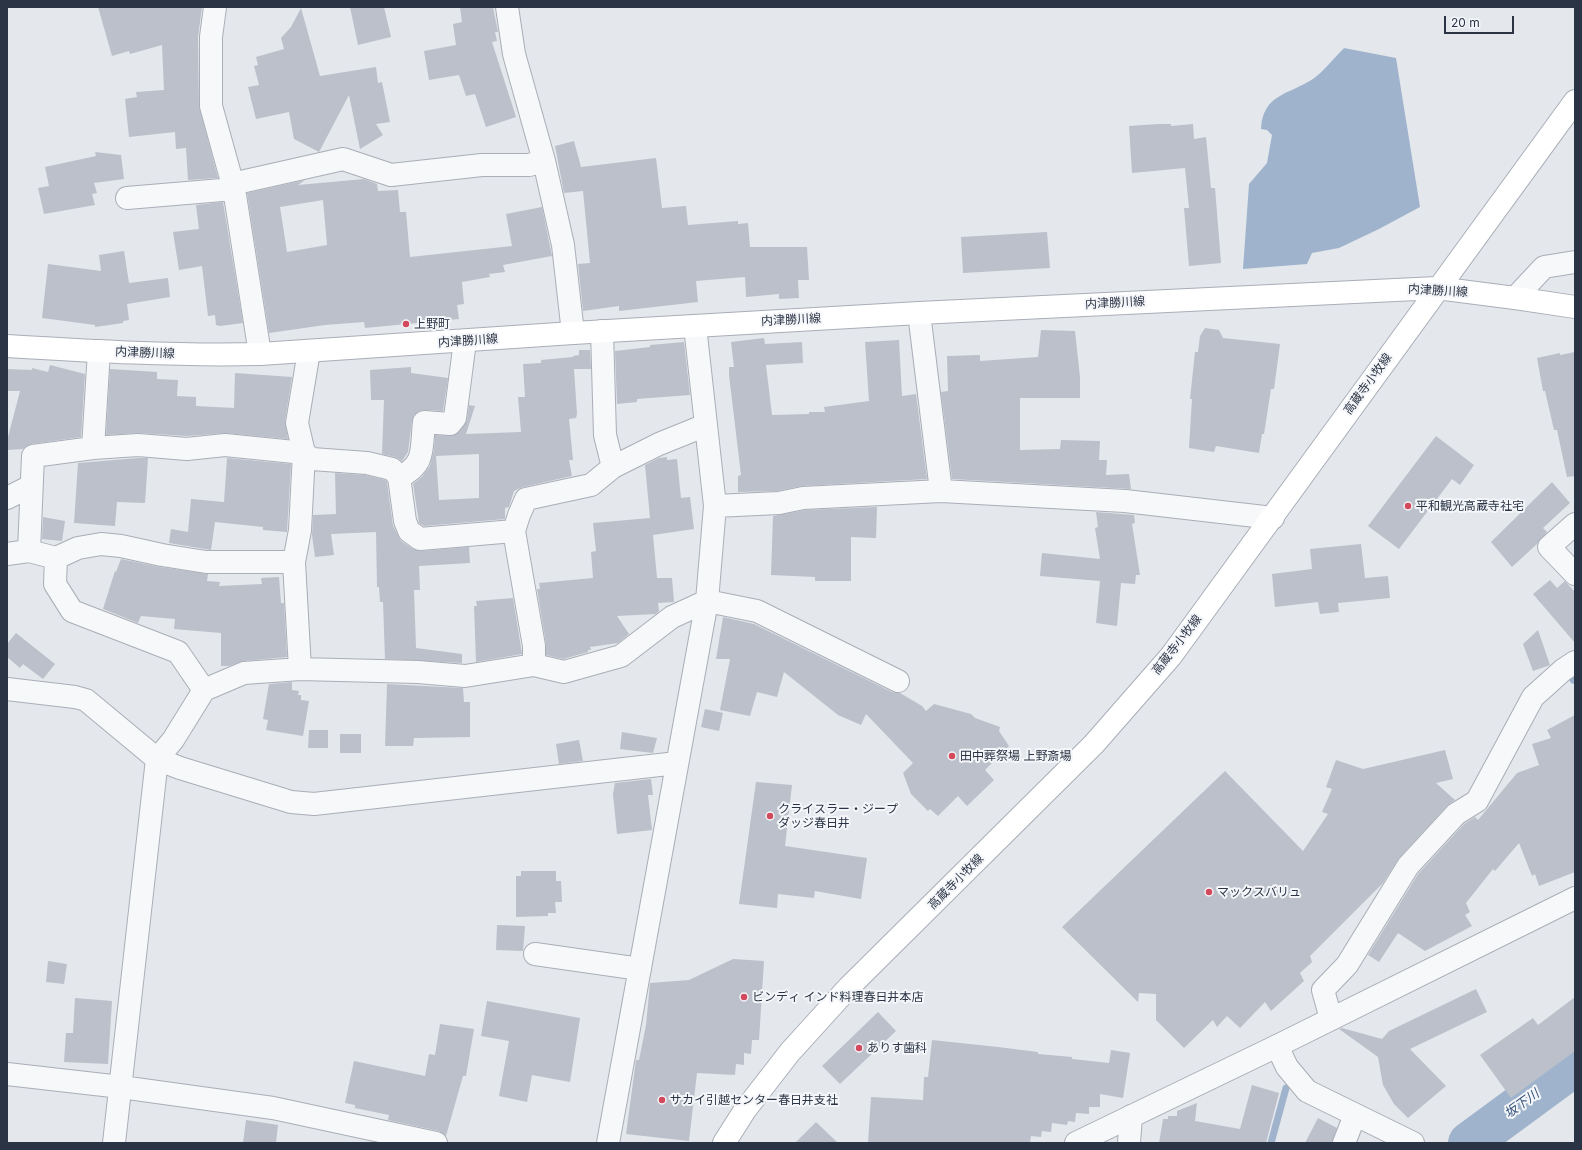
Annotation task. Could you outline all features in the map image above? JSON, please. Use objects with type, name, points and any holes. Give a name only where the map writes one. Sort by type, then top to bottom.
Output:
[{"type":"main road","name":"高蔵寺小牧線","points":[[724,1143],[745,1110],[786,1058],[849,987],[1094,744],[1171,656],[1273,518],[1437,288],[1575,101]]},
{"type":"main road","name":"内津勝川線","points":[[7,346],[213,355],[260,354],[602,331],[919,313],[1437,288],[1575,307]]},
{"type":"street","points":[[214,7],[211,37],[211,106],[233,187],[260,354]]},
{"type":"street","points":[[507,7],[514,54],[544,161],[562,245],[573,333]]},
{"type":"street","points":[[127,198],[233,187],[343,159],[391,175],[482,165],[530,165],[544,161]]},
{"type":"street","points":[[1516,298],[1544,267],[1575,262]]},
{"type":"street","points":[[919,313],[941,491]]},
{"type":"street","points":[[608,1143],[707,601],[715,506],[695,326]]},
{"type":"street","points":[[602,331],[605,435],[613,468]]},
{"type":"street","points":[[399,478],[412,472],[420,461],[424,422],[450,424],[455,418],[465,341]]},
{"type":"street","points":[[93,448],[99,351]]},
{"type":"street","points":[[300,669],[294,562],[300,530],[304,453],[298,423],[309,351]]},
{"type":"street","points":[[534,665],[534,646],[514,531],[526,499],[591,485],[613,468],[659,444],[706,425]]},
{"type":"street","points":[[28,551],[33,456],[93,448],[138,445],[187,449],[225,445],[304,453],[312,459],[368,463],[392,470],[399,478],[405,521],[409,531],[420,539],[514,531]]},
{"type":"street","points":[[7,498],[31,486]]},
{"type":"street","points":[[715,506],[779,503],[803,498],[941,491],[1124,501],[1273,518]]},
{"type":"street","points":[[1575,524],[1549,547],[1575,574]]},
{"type":"street","points":[[7,554],[28,551],[56,558],[78,548],[101,544],[121,546],[162,556],[206,562],[294,562]]},
{"type":"street","points":[[56,558],[55,584],[72,611],[178,652],[204,690]]},
{"type":"street","points":[[114,1143],[158,758],[173,740],[204,690],[244,674],[300,669],[418,672],[465,676],[534,665],[564,672],[621,656],[672,617],[707,601],[757,611],[898,681]]},
{"type":"street","points":[[1331,1019],[1323,990],[1347,965],[1408,866],[1456,814],[1477,801],[1533,697],[1563,670],[1575,662]]},
{"type":"street","points":[[7,689],[75,697],[86,700],[158,758],[180,768],[291,802],[314,804],[678,763]]},
{"type":"street","points":[[1076,1143],[1277,1046],[1575,898]]},
{"type":"street","points":[[535,954],[640,969]]},
{"type":"street","points":[[1277,1046],[1287,1067],[1307,1091],[1413,1143]]},
{"type":"street","points":[[7,1074],[121,1087],[273,1108],[436,1143]]},
{"type":"street","points":[[1344,1143],[1356,1115]]},
{"type":"street","points":[[1129,1143],[1131,1116]]},
{"type":"water","points":[[1344,48],[1396,58],[1420,207],[1339,248],[1312,253],[1307,264],[1243,269],[1249,184],[1267,163],[1272,135],[1267,130],[1261,129],[1266,109],[1278,97],[1317,76]]},
{"type":"building","points":[[98,7],[202,7],[198,37],[199,106],[218,178],[188,180],[186,148],[176,149],[175,132],[129,137],[125,99],[137,97],[136,92],[164,90],[162,45],[130,54],[129,51],[112,56]]},
{"type":"building","points":[[350,7],[384,7],[391,37],[358,45]]},
{"type":"building","points":[[460,7],[493,7],[498,32],[495,32],[497,41],[492,42],[516,117],[486,127],[475,94],[466,96],[459,75],[429,80],[424,51],[456,45],[453,24],[462,22]]},
{"type":"building","points":[[301,8],[320,76],[376,67],[378,83],[382,82],[390,122],[376,124],[383,135],[360,149],[349,95],[319,152],[294,139],[289,112],[256,119],[248,87],[259,85],[254,66],[258,65],[256,57],[284,49],[281,38],[291,27]]},
{"type":"building","points":[[1171,124],[1171,126],[1193,124],[1194,139],[1206,137],[1211,188],[1215,188],[1221,263],[1189,266],[1184,208],[1189,208],[1185,168],[1132,173],[1129,126]]},
{"type":"building","points":[[574,141],[581,167],[656,158],[662,208],[686,206],[688,225],[738,221],[738,224],[748,223],[750,247],[807,247],[809,280],[798,280],[799,298],[779,299],[779,294],[746,297],[745,277],[696,281],[698,302],[619,311],[619,306],[583,311],[578,264],[590,263],[583,191],[564,193],[555,146]]},
{"type":"building","points":[[95,152],[121,155],[124,179],[94,183],[97,193],[92,194],[95,205],[44,214],[38,188],[49,186],[45,167],[96,156]]},
{"type":"building","points":[[364,179],[377,184],[378,191],[398,190],[400,212],[406,212],[410,257],[512,246],[506,214],[542,207],[552,256],[503,265],[505,272],[489,274],[490,277],[462,282],[464,304],[457,305],[459,319],[365,328],[364,322],[325,325],[269,333],[247,193],[305,180],[298,185]],"holes":[[[323,200],[327,245],[287,252],[280,207]]]},
{"type":"building","points":[[223,202],[243,323],[220,326],[216,325],[215,315],[208,316],[202,266],[179,270],[173,232],[199,229],[196,205]]},
{"type":"building","points":[[1047,232],[1050,268],[963,273],[961,237]]},
{"type":"building","points":[[124,251],[129,283],[168,278],[170,297],[127,304],[129,320],[123,321],[123,323],[95,327],[95,325],[42,318],[48,264],[101,271],[99,255]]},
{"type":"building","points":[[1205,328],[1219,330],[1223,338],[1280,344],[1274,389],[1271,389],[1264,434],[1262,434],[1259,453],[1216,446],[1214,452],[1189,448],[1192,399],[1190,399],[1195,352],[1198,352],[1200,336]]},
{"type":"building","points":[[1041,330],[1075,331],[1080,377],[1080,398],[1020,398],[1020,450],[1060,449],[1061,440],[1100,441],[1099,460],[1107,460],[1106,475],[1129,474],[1131,489],[952,479],[941,392],[948,391],[947,356],[980,355],[980,361],[1038,357]]},
{"type":"building","points":[[764,338],[765,344],[802,342],[803,363],[766,365],[772,415],[825,412],[824,407],[869,401],[865,342],[899,340],[902,396],[916,394],[927,479],[802,486],[777,491],[738,492],[738,476],[741,475],[729,375],[729,367],[734,367],[731,342]]},
{"type":"building","points":[[684,342],[690,395],[637,399],[637,402],[617,404],[615,351],[650,347],[650,345]]},
{"type":"building","points":[[579,350],[590,350],[591,369],[574,369],[577,414],[576,418],[569,419],[573,460],[569,460],[572,476],[523,487],[514,491],[509,507],[505,508],[505,519],[424,526],[419,523],[413,484],[422,477],[430,466],[434,450],[435,435],[449,436],[459,432],[467,420],[469,405],[475,406],[466,434],[521,432],[518,397],[525,397],[523,364],[541,363],[541,360],[573,357],[579,355]],"holes":[[[479,454],[479,498],[439,500],[436,456]]]},
{"type":"building","points":[[1575,352],[1575,476],[1567,477],[1557,430],[1554,430],[1545,391],[1543,391],[1537,358],[1560,353],[1560,355]]},
{"type":"building","points":[[50,365],[85,374],[81,437],[31,444],[23,449],[7,450],[7,441],[20,391],[7,391],[7,369],[32,370],[32,368],[48,372]]},
{"type":"building","points":[[411,367],[411,373],[448,378],[443,411],[425,410],[419,411],[414,415],[408,452],[402,461],[395,457],[382,454],[384,400],[371,400],[370,370]]},
{"type":"building","points":[[110,369],[157,372],[157,379],[178,380],[177,396],[196,397],[196,406],[234,408],[235,373],[292,377],[285,421],[288,439],[226,433],[187,436],[139,433],[106,435]]},
{"type":"building","name":"平和観光高蔵寺社宅","points":[[1436,436],[1474,465],[1460,485],[1452,479],[1399,549],[1368,526]]},
{"type":"building","points":[[667,457],[667,460],[677,459],[681,498],[690,497],[694,529],[653,535],[657,578],[672,578],[674,602],[658,603],[659,611],[656,614],[617,616],[629,634],[618,643],[590,647],[591,650],[588,650],[588,652],[563,659],[546,655],[546,644],[537,589],[540,589],[539,583],[593,578],[591,552],[596,551],[593,523],[650,518],[645,465],[659,458]]},
{"type":"building","points":[[148,458],[145,503],[117,502],[115,526],[74,523],[78,463]]},
{"type":"building","points":[[227,458],[291,464],[287,532],[263,530],[263,527],[215,522],[211,550],[169,543],[171,529],[188,532],[191,499],[224,502]]},
{"type":"building","points":[[335,473],[365,475],[385,480],[387,482],[393,526],[401,541],[413,549],[421,551],[469,547],[470,563],[419,566],[420,590],[414,590],[416,648],[462,654],[462,663],[385,659],[383,602],[380,602],[379,587],[377,587],[376,532],[331,534],[334,555],[315,557],[312,535],[313,515],[336,514]]},
{"type":"building","points":[[1552,482],[1570,503],[1543,528],[1547,532],[1537,544],[1512,567],[1491,542]]},
{"type":"building","points":[[877,507],[876,538],[851,537],[851,581],[815,581],[815,577],[771,575],[773,516],[805,510]]},
{"type":"building","points":[[1096,512],[1134,515],[1135,523],[1132,524],[1140,575],[1136,575],[1135,584],[1121,583],[1117,626],[1096,623],[1100,581],[1040,576],[1042,553],[1100,559],[1095,528],[1098,527]]},
{"type":"building","points":[[43,517],[65,521],[62,541],[42,539]]},
{"type":"building","points":[[1361,544],[1365,578],[1388,576],[1390,598],[1338,603],[1339,612],[1320,614],[1318,602],[1275,607],[1272,574],[1312,569],[1310,549]]},
{"type":"building","points":[[121,559],[160,567],[208,574],[207,581],[220,582],[219,586],[262,584],[261,578],[279,577],[281,603],[284,603],[287,657],[243,661],[229,666],[221,666],[221,633],[174,629],[175,619],[141,616],[138,623],[103,609],[115,571],[116,572]]},
{"type":"building","points":[[1550,580],[1557,588],[1565,581],[1575,592],[1575,643],[1533,594]]},
{"type":"building","points":[[513,598],[522,654],[476,662],[474,606],[477,606],[476,601]]},
{"type":"building","points":[[723,617],[754,624],[892,692],[900,693],[922,706],[926,711],[934,704],[971,714],[975,718],[1000,727],[999,731],[1009,746],[985,770],[994,780],[967,806],[958,796],[938,816],[930,809],[928,811],[911,794],[903,773],[913,763],[866,714],[861,725],[838,715],[784,672],[777,697],[757,692],[750,716],[720,710],[730,659],[716,659]]},
{"type":"building","points":[[1538,630],[1550,665],[1533,671],[1523,644]]},
{"type":"building","points":[[16,633],[55,664],[43,679],[23,664],[20,668],[7,657],[7,644]]},
{"type":"building","points":[[292,682],[292,690],[299,691],[298,695],[301,695],[301,700],[309,701],[303,736],[266,730],[268,720],[263,719],[269,684]]},
{"type":"building","points":[[387,684],[463,688],[464,702],[470,702],[470,737],[414,738],[413,746],[385,746]]},
{"type":"building","points":[[705,709],[723,713],[719,731],[701,727]]},
{"type":"building","points":[[1575,715],[1575,872],[1539,886],[1535,874],[1532,876],[1519,843],[1495,871],[1493,869],[1466,903],[1470,912],[1465,915],[1472,926],[1425,951],[1398,933],[1379,962],[1368,955],[1418,874],[1464,824],[1475,817],[1478,820],[1517,773],[1539,765],[1532,744],[1551,738],[1547,730]]},
{"type":"building","points":[[309,730],[328,730],[328,748],[308,748]]},
{"type":"building","points":[[622,732],[657,738],[653,753],[620,749]]},
{"type":"building","points":[[340,734],[361,734],[361,753],[340,753]]},
{"type":"building","points":[[579,740],[583,761],[559,764],[556,744]]},
{"type":"building","name":"マックスバリュ","points":[[1445,750],[1453,779],[1436,783],[1455,800],[1447,806],[1399,858],[1383,883],[1310,956],[1312,962],[1300,973],[1304,981],[1271,1011],[1265,1002],[1240,1028],[1227,1016],[1217,1027],[1213,1020],[1184,1048],[1156,1020],[1156,994],[1139,993],[1138,1002],[1062,927],[1225,771],[1303,851],[1328,814],[1322,812],[1332,789],[1326,787],[1336,760],[1363,769]]},
{"type":"building","points":[[651,779],[653,795],[648,795],[652,830],[617,834],[613,794],[615,783]]},
{"type":"building","name":"クライスラー・ジープ ダッジ春日井","points":[[756,782],[792,785],[785,846],[867,858],[861,899],[815,891],[814,898],[778,894],[777,908],[739,904]]},
{"type":"building","points":[[521,871],[556,871],[556,881],[561,881],[562,902],[555,902],[556,913],[548,913],[548,916],[516,917],[516,876],[521,876]]},
{"type":"building","points":[[497,925],[525,926],[523,951],[496,950]]},
{"type":"building","points":[[733,959],[764,961],[759,1040],[752,1040],[751,1054],[744,1053],[744,1065],[736,1064],[735,1075],[697,1073],[689,1141],[626,1134],[636,1060],[639,1060],[646,1025],[650,983],[689,980]]},
{"type":"building","points":[[48,961],[67,964],[64,984],[46,982]]},
{"type":"building","points":[[1476,989],[1487,1012],[1410,1049],[1446,1086],[1408,1118],[1394,1104],[1383,1085],[1378,1057],[1339,1029],[1342,1028],[1382,1039],[1389,1031]]},
{"type":"building","points":[[1575,997],[1575,1051],[1511,1098],[1480,1055],[1533,1018],[1538,1025]]},
{"type":"building","points":[[75,998],[112,1001],[108,1064],[64,1062],[66,1033],[73,1033]]},
{"type":"building","points":[[487,1001],[580,1018],[570,1082],[532,1075],[527,1102],[499,1096],[509,1041],[481,1036]]},
{"type":"building","name":"ありす歯科","points":[[878,1012],[896,1031],[840,1084],[822,1066]]},
{"type":"building","points":[[440,1024],[474,1029],[466,1076],[463,1076],[446,1136],[439,1131],[388,1120],[389,1115],[355,1108],[355,1105],[345,1103],[354,1061],[425,1076],[429,1054],[435,1055]]},
{"type":"building","points":[[932,1040],[1038,1052],[1038,1054],[1072,1057],[1072,1059],[1109,1063],[1111,1050],[1130,1053],[1123,1098],[1100,1094],[1100,1107],[1089,1107],[1089,1114],[1076,1113],[1075,1122],[1068,1121],[1067,1125],[1052,1123],[1051,1132],[1042,1131],[1041,1137],[1031,1136],[1030,1143],[868,1143],[871,1097],[923,1100],[924,1077],[928,1077]]},
{"type":"building","points":[[1252,1085],[1279,1093],[1266,1143],[1159,1143],[1163,1119],[1168,1119],[1168,1116],[1177,1116],[1177,1111],[1197,1103],[1195,1121],[1240,1129]]},
{"type":"building","points":[[1318,1118],[1337,1128],[1332,1143],[1305,1143]]},
{"type":"building","points":[[246,1120],[278,1125],[276,1143],[243,1143]]},
{"type":"building","points":[[816,1122],[838,1143],[795,1143]]},
{"type":"waterway","name":"坂下川","points":[[1469,1143],[1575,1065]]},
{"type":"waterway","points":[[1271,1143],[1286,1088]]},
{"type":"place","name":"上野町","points":[[406,324]]},
{"type":"place","name":"平和観光高蔵寺社宅","points":[[1408,506]]},
{"type":"place","name":"田中葬祭場 上野斎場","points":[[952,756]]},
{"type":"place","name":"クライスラー・ジープ ダッジ春日井","points":[[770,816]]},
{"type":"place","name":"マックスバリュ","points":[[1209,892]]},
{"type":"place","name":"ビンディ インド料理春日井本店","points":[[744,997]]},
{"type":"place","name":"ありす歯科","points":[[859,1048]]},
{"type":"place","name":"サカイ引越センター春日井支社","points":[[662,1100]]}]
